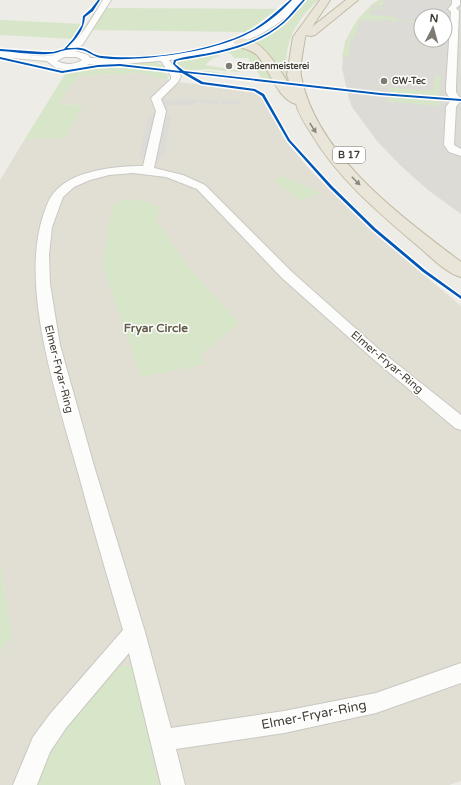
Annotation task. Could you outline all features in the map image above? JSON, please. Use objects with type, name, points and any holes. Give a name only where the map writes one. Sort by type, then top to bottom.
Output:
[{"type":"highway","name":"B 17","points":[[325,0],[307,19],[296,42],[292,60],[294,85],[300,103],[316,132],[344,169],[405,226],[461,271]]},
{"type":"highway","name":"B 17","points":[[294,85],[304,60],[307,42],[311,33],[322,15],[336,0]]},
{"type":"highway","points":[[311,33],[353,0]]},
{"type":"highway","points":[[240,42],[258,49],[294,85]]},
{"type":"highway","name":"B 17","points":[[294,85],[313,103],[334,137],[359,167],[405,211],[461,256]]},
{"type":"street","points":[[67,54],[80,42],[107,0]]},
{"type":"street","points":[[52,59],[51,61],[55,65],[64,67],[81,65],[87,61],[121,61],[163,58],[209,50],[240,42],[270,26],[299,0]]},
{"type":"street","points":[[456,5],[457,43],[451,92],[456,100],[451,107],[449,145],[453,150],[461,153]]},
{"type":"street","points":[[79,55],[80,42]]},
{"type":"street","points":[[0,54],[52,59],[67,54],[86,57],[87,61]]},
{"type":"street","points":[[148,170],[161,111],[156,98],[174,80],[176,76],[163,58]]},
{"type":"street","name":"Elmer-Fryar-Ring","points":[[173,785],[163,740],[134,632],[55,358],[46,311],[43,252],[46,227],[52,207],[58,195],[73,183],[100,174],[129,170],[148,170],[170,174],[184,178],[206,190],[287,275],[366,346],[461,424]]},
{"type":"street","points":[[25,785],[31,768],[45,739],[58,721],[134,632]]},
{"type":"street","name":"Elmer-Fryar-Ring","points":[[163,740],[284,722],[376,703],[461,673]]},
{"type":"shaded area","points":[[379,0],[461,0],[461,214],[428,190],[399,164],[377,141],[352,107],[342,68],[345,42],[356,22],[371,5]]},
{"type":"shaded area","points":[[409,5],[432,8],[413,8],[413,19],[401,17],[403,6],[408,7]]},
{"type":"shaded area","points":[[139,73],[177,82],[253,91],[260,94],[285,140],[309,169],[367,227],[461,306],[461,781],[449,785],[0,785],[0,652],[12,636],[0,561],[0,180],[25,139],[65,137],[82,105],[58,104],[66,91],[80,76]]},
{"type":"shaded area","points":[[173,99],[240,101],[240,104],[222,104],[222,101],[219,101],[218,104],[196,102],[195,105],[165,105],[163,100],[185,102]]},
{"type":"shaded area","points":[[377,101],[431,106],[431,112],[435,113],[435,116],[396,113],[397,109],[376,107]]},
{"type":"shaded area","points":[[156,113],[146,160],[139,156],[148,116]]},
{"type":"shaded area","points":[[165,113],[171,116],[164,157],[156,160]]},
{"type":"shaded area","points":[[402,138],[427,140],[426,149],[419,148],[418,150],[426,151],[425,160],[399,158],[400,148],[408,148],[401,147]]},
{"type":"green space","points":[[307,0],[318,0],[296,26],[292,35],[288,45],[286,67],[287,79],[283,80],[268,52],[255,41],[284,24]]},
{"type":"green space","points":[[379,0],[383,1],[383,6],[374,5],[370,8],[383,7],[382,9],[372,9],[370,15],[396,17],[396,19],[413,21],[413,23],[411,23],[411,21],[395,20],[395,22],[382,19],[381,21],[360,20],[354,39],[351,39],[348,57],[342,57],[350,32],[354,25],[372,5]]},
{"type":"green space","points":[[107,8],[278,9],[246,32],[91,30]]},
{"type":"green space","points":[[0,20],[83,24],[74,39],[0,35]]},
{"type":"green space","points":[[239,47],[256,51],[272,81],[194,72],[209,71],[262,79],[248,58],[234,58],[231,54],[224,51]]},
{"type":"green space","points":[[215,53],[220,56],[213,58],[205,65],[241,71],[206,69],[186,71],[179,68],[175,64],[180,60]]},
{"type":"green space","points":[[155,62],[168,69],[100,64]]},
{"type":"green space","points":[[109,66],[164,71],[169,76],[167,80],[139,73],[80,76],[66,91],[59,104],[83,105],[65,138],[25,139],[65,74]]},
{"type":"green space","points":[[435,75],[441,75],[438,97],[391,93],[391,90],[388,88],[345,84],[433,91]]},
{"type":"green space","points":[[390,96],[439,100],[439,106],[350,98],[387,101]]},
{"type":"green space","points":[[283,176],[321,193],[301,201],[273,180]]},
{"type":"green space","points":[[130,199],[153,203],[160,209],[156,217],[157,221],[188,267],[239,323],[200,355],[205,364],[141,377],[102,265],[112,208],[122,201]]},
{"type":"green space","points":[[0,561],[12,636],[0,652]]},
{"type":"green space","points":[[119,666],[132,666],[159,785],[38,785],[41,771],[47,756],[58,739],[83,706]]},
{"type":"cycle path","points":[[65,49],[83,25],[84,17],[92,10],[99,0]]},
{"type":"cycle path","points":[[0,50],[31,53],[53,53],[66,49],[82,49],[101,57],[118,58],[159,56],[180,53],[201,49],[240,37],[265,22],[291,0]]},
{"type":"cycle path","points":[[304,0],[283,23],[260,38],[247,44],[220,52],[179,59],[175,61],[174,64],[184,73],[202,83],[255,90],[263,95],[289,140],[331,187],[374,229],[424,271],[461,298]]},
{"type":"cycle path","points":[[0,58],[62,72],[98,66],[120,65],[380,94],[461,100]]},
{"type":"place","name":"Straßenmeisterei","points":[[229,66]]},
{"type":"place","name":"GW-Tec","points":[[384,81]]},
{"type":"district","name":"Fryar Circle","points":[[156,328]]}]
